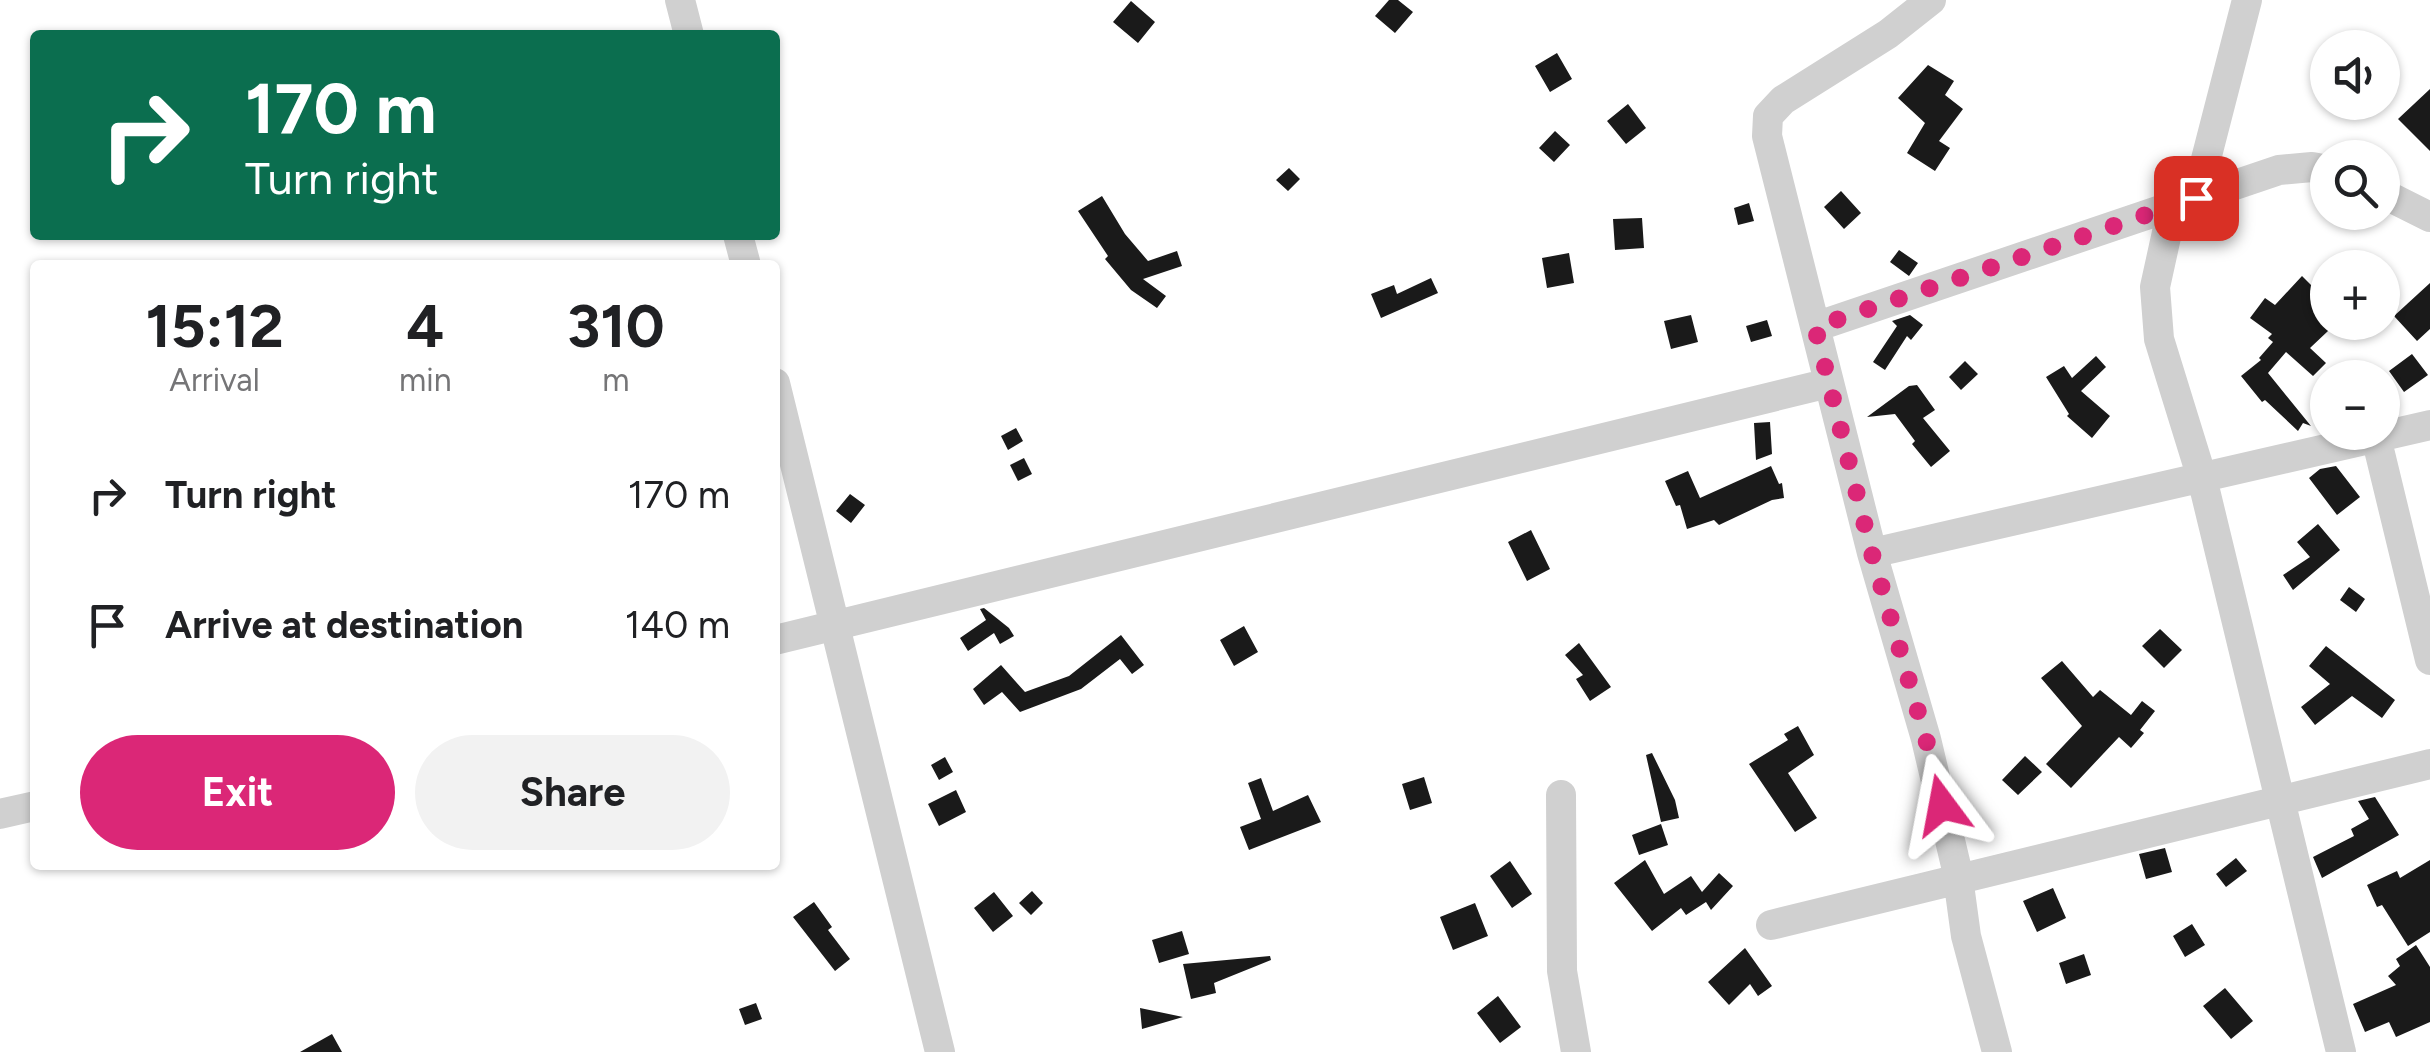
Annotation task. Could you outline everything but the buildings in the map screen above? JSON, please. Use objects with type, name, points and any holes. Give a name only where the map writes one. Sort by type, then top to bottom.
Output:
[{"type":"street","points":[[680,0],[688,30]]},
{"type":"street","points":[[1931,0],[1888,34],[1783,100],[1768,116],[1767,136],[1872,554],[1926,739],[1959,882],[1966,936],[1997,1052]]},
{"type":"street","points":[[2247,0],[2155,287],[2159,339],[2202,478],[2341,1052]]},
{"type":"street","points":[[1815,327],[2278,170],[2310,167]]},
{"type":"street","points":[[2400,202],[2430,218]]},
{"type":"street","points":[[780,639],[1829,382]]},
{"type":"street","points":[[780,404],[940,1052]]},
{"type":"street","points":[[2400,431],[2430,424]]},
{"type":"street","points":[[1872,554],[2321,450]]},
{"type":"street","points":[[2379,450],[2430,660]]},
{"type":"street","points":[[1771,925],[2430,764]]},
{"type":"street","points":[[1561,795],[1562,971],[1576,1052]]},
{"type":"street","points":[[0,814],[30,807]]},
{"type":"route","points":[[1942,805],[1872,554],[1815,327],[2196,198]]}]
